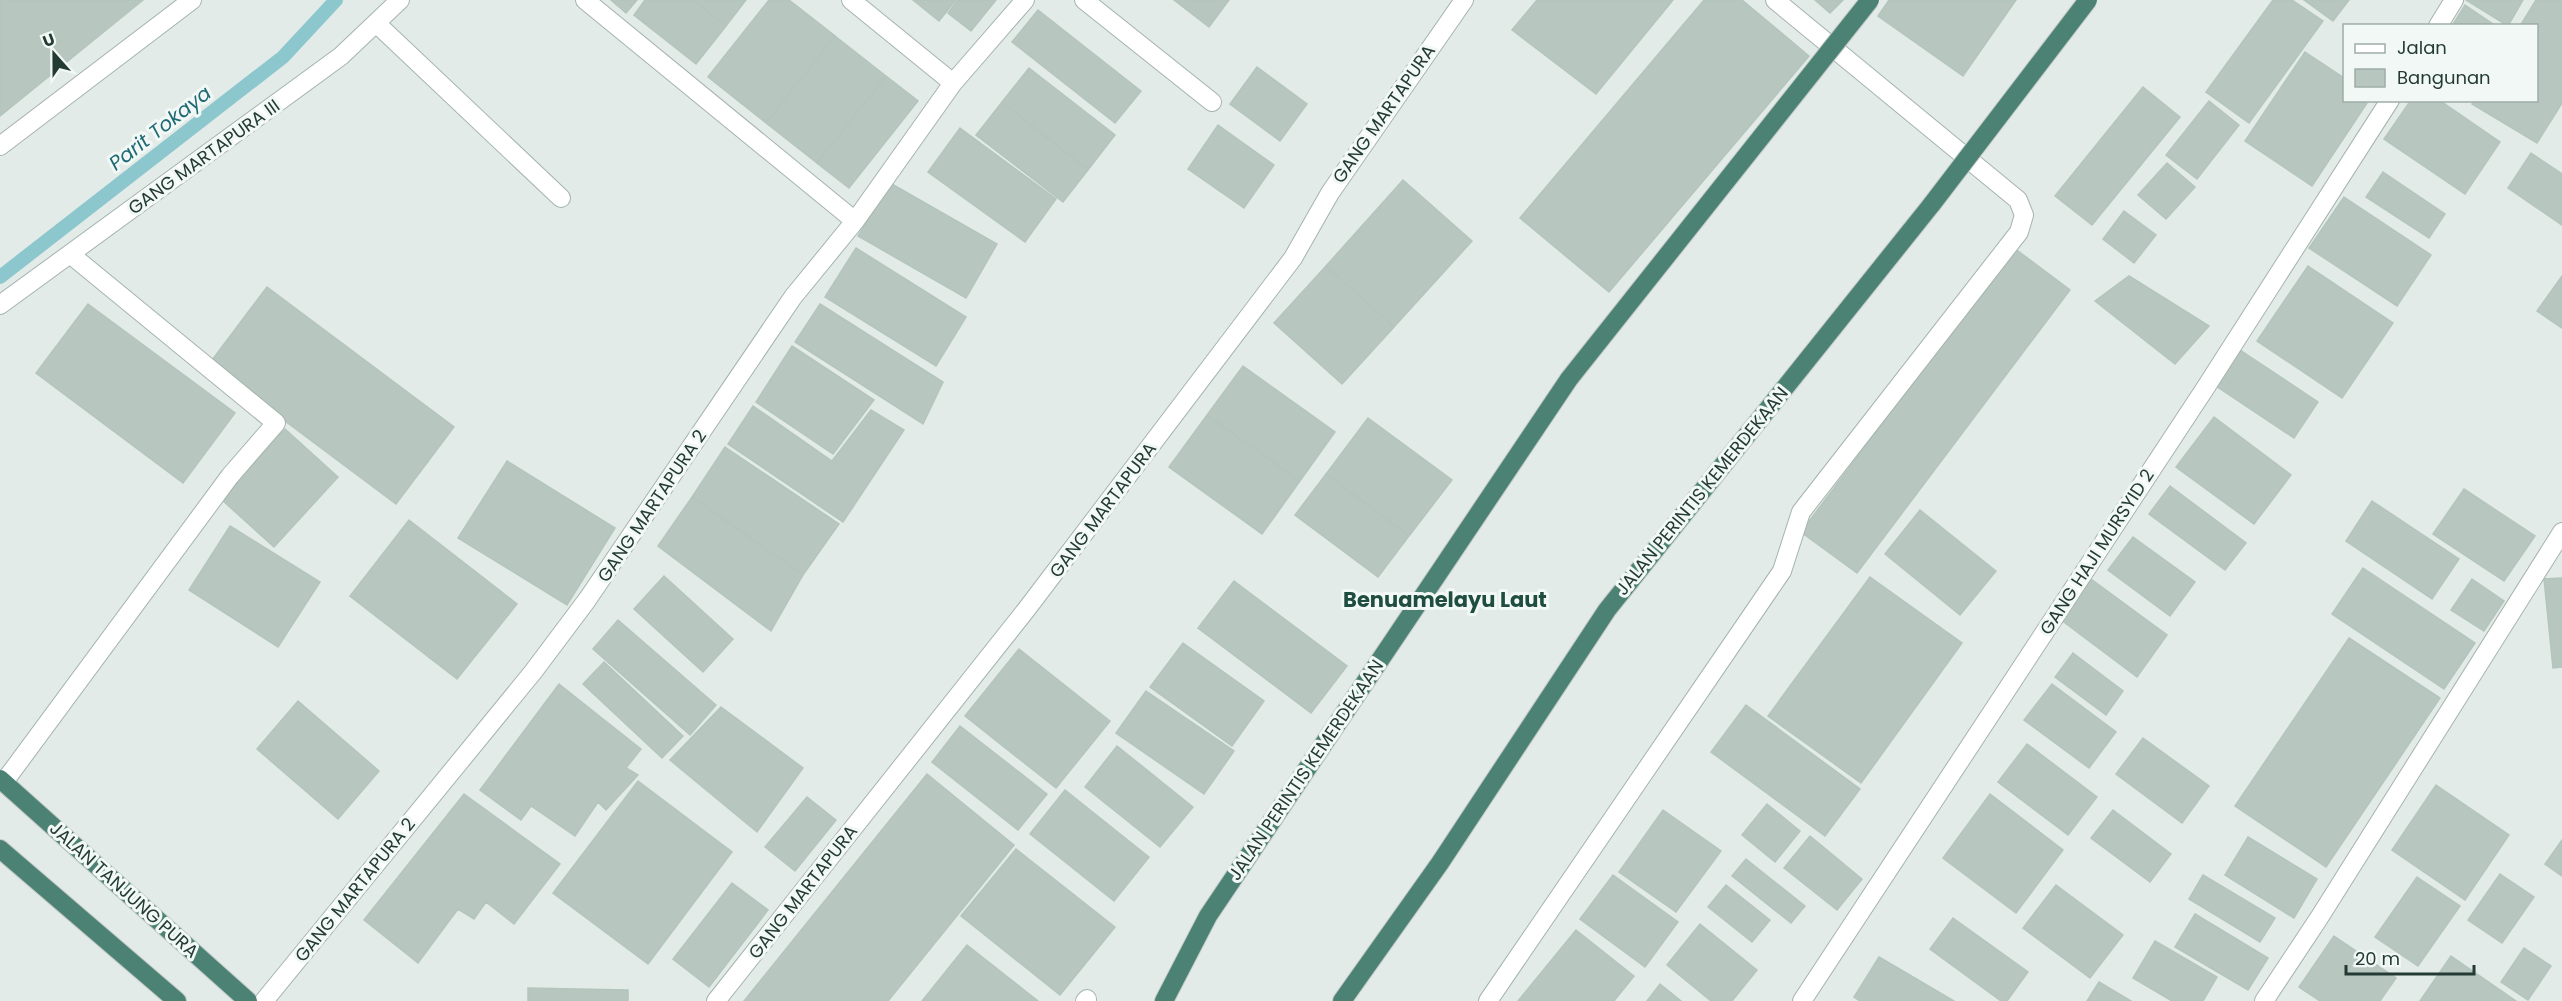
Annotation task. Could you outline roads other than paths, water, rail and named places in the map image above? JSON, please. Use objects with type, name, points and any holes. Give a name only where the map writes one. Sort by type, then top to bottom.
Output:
[{"type":"highway","name":"JALAN PERINTIS KEMERDEKAAN","points":[[1164,1001],[1208,916],[1569,380],[1870,0]]},
{"type":"highway","name":"JALAN PERINTIS KEMERDEKAAN","points":[[1342,1001],[1440,863],[1607,610],[1932,204],[2088,0]]},
{"type":"highway","name":"JALAN TANJUNG PURA","points":[[2,781],[248,1001]]},
{"type":"highway","points":[[0,849],[177,1001]]},
{"type":"street","points":[[0,146],[192,0]]},
{"type":"street","name":"GANG MARTAPURA III","points":[[0,305],[341,56],[400,0]]},
{"type":"street","points":[[585,0],[855,220]]},
{"type":"street","points":[[851,0],[953,83]]},
{"type":"street","name":"GANG MARTAPURA 2","points":[[264,1001],[533,672],[587,600],[793,297],[855,220],[953,83],[1025,0]]},
{"type":"street","points":[[1084,0],[1212,102]]},
{"type":"street","name":"GANG MARTAPURA","points":[[716,1001],[1026,610],[1293,258],[1330,193],[1464,0]]},
{"type":"street","points":[[1490,998],[1782,571],[1801,512],[2019,232],[2024,215],[2018,200],[1775,0]]},
{"type":"street","points":[[2439,24],[2454,0]]},
{"type":"street","points":[[376,22],[561,198]]},
{"type":"street","name":"GANG HAJI MURSYID 2","points":[[1802,1001],[2204,390],[2389,102]]},
{"type":"street","points":[[2,781],[230,476],[276,423],[70,254]]},
{"type":"street","points":[[2264,1001],[2326,908],[2562,532]]},
{"type":"waterway","name":"Parit Tokaya","points":[[0,277],[283,57],[336,0]]},
{"type":"district","name":"Benuamelayu Laut","points":[[1445,600]]}]
